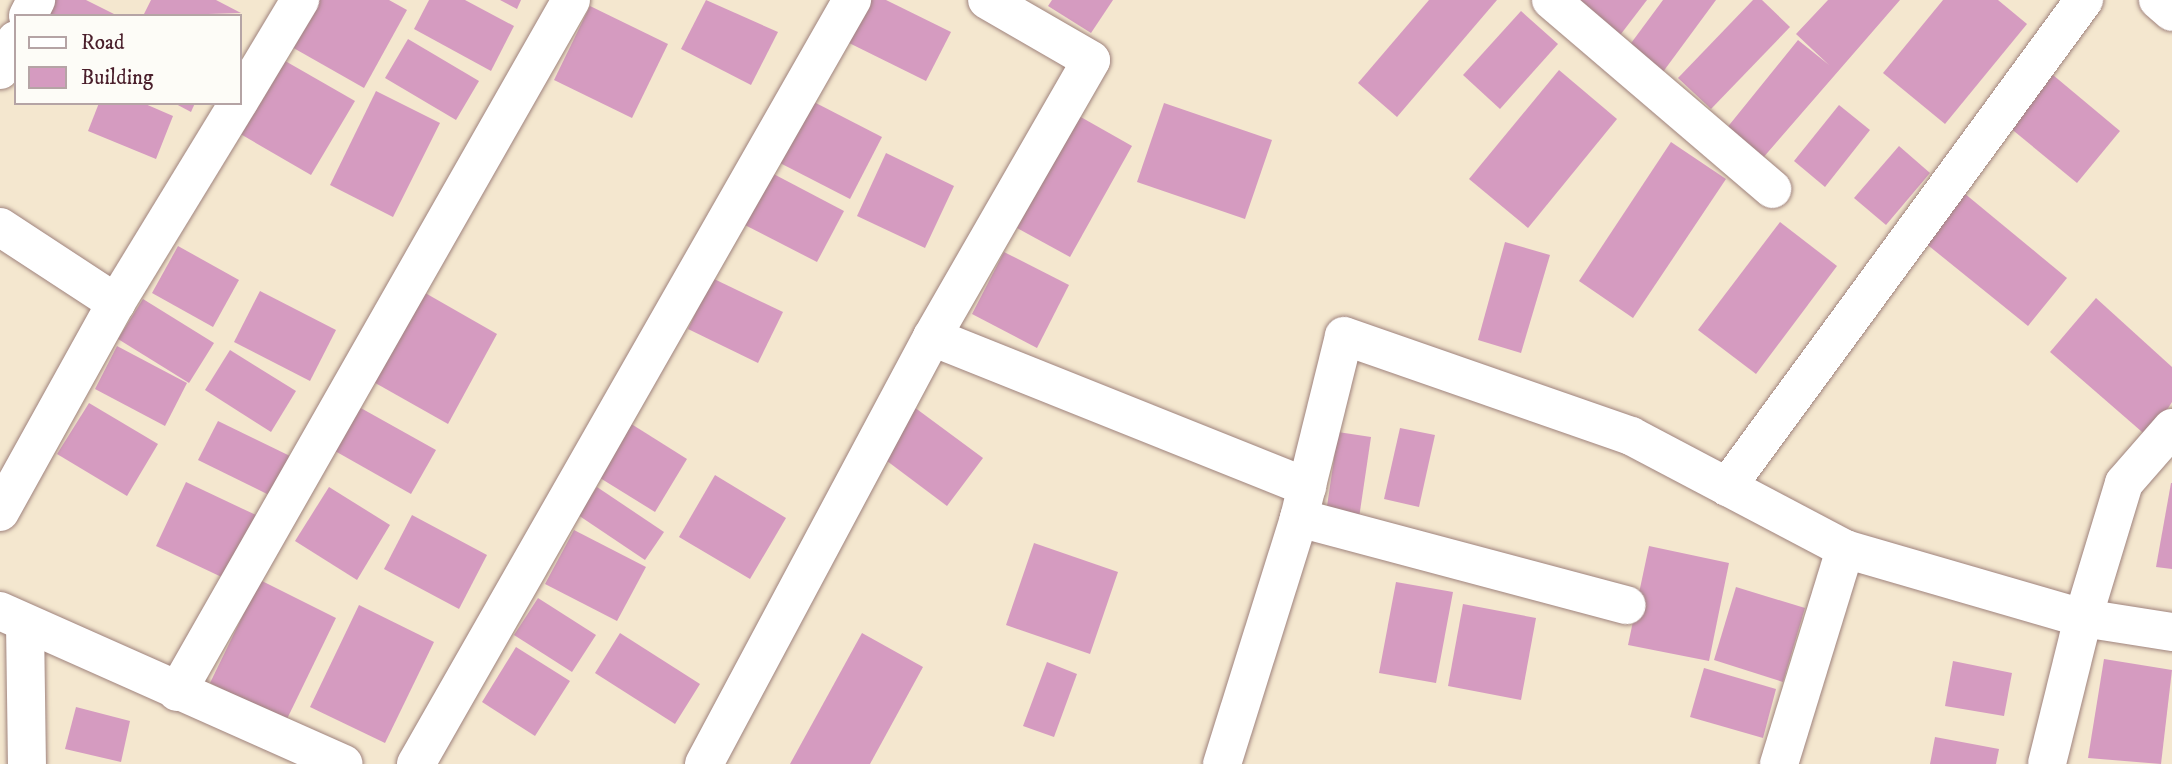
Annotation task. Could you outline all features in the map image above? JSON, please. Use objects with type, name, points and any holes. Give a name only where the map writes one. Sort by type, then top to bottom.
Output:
[{"type":"street","points":[[242,96],[300,0]]},
{"type":"street","points":[[177,692],[570,0]]},
{"type":"street","points":[[416,764],[852,0]]},
{"type":"street","points":[[704,764],[932,337],[1091,60],[987,0]]},
{"type":"street","points":[[1551,0],[1772,189]]},
{"type":"street","points":[[1727,487],[2084,0]]},
{"type":"street","points":[[2158,0],[2172,12]]},
{"type":"street","points":[[0,70],[14,44]]},
{"type":"street","points":[[0,512],[116,303],[237,105]]},
{"type":"street","points":[[0,227],[116,303]]},
{"type":"street","points":[[1222,764],[1303,503],[1344,336],[1631,436],[1845,549],[2083,618],[2172,632]]},
{"type":"street","points":[[932,337],[1303,503],[1627,605]]},
{"type":"street","points":[[2046,764],[2083,618],[2124,483],[2172,428]]},
{"type":"street","points":[[1779,764],[1845,549]]},
{"type":"street","points":[[12,617],[334,762]]},
{"type":"street","points":[[12,617],[27,764]]},
{"type":"building","points":[[49,0],[86,0],[114,14],[43,14]]},
{"type":"building","points":[[151,0],[216,0],[241,13],[208,14],[144,14]]},
{"type":"building","points":[[315,0],[389,0],[407,10],[364,88],[290,46]]},
{"type":"building","points":[[429,0],[465,0],[514,26],[491,71],[414,29]]},
{"type":"building","points":[[500,0],[521,0],[517,9]]},
{"type":"building","points":[[706,0],[778,32],[751,85],[681,49]]},
{"type":"building","points":[[860,0],[886,0],[951,32],[926,81],[841,39]]},
{"type":"building","points":[[1052,0],[1113,0],[1091,33],[1048,6]]},
{"type":"building","points":[[1429,0],[1497,0],[1397,117],[1358,83]]},
{"type":"building","points":[[1577,0],[1647,0],[1611,47]]},
{"type":"building","points":[[1663,0],[1716,0],[1660,76],[1626,50]]},
{"type":"building","points":[[1753,0],[1762,0],[1790,27],[1711,109],[1678,78]]},
{"type":"building","points":[[1828,0],[1900,0],[1762,159],[1726,129],[1798,40],[1829,65],[1796,34]]},
{"type":"building","points":[[1943,0],[1998,0],[2027,24],[1945,124],[1883,73]]},
{"type":"building","points":[[590,6],[668,44],[632,118],[554,80]]},
{"type":"building","points":[[1521,11],[1558,44],[1500,109],[1463,75]]},
{"type":"building","points":[[408,39],[479,81],[456,120],[385,78]]},
{"type":"building","points":[[280,58],[355,101],[311,175],[237,132]]},
{"type":"building","points":[[1559,70],[1617,119],[1528,228],[1469,179]]},
{"type":"building","points":[[2053,75],[2120,131],[2077,183],[2009,127]]},
{"type":"building","points":[[376,91],[440,123],[393,217],[330,185]]},
{"type":"building","points":[[812,101],[882,137],[850,199],[780,163]]},
{"type":"building","points":[[1164,103],[1272,140],[1245,219],[1137,182]]},
{"type":"building","points":[[98,105],[148,105],[173,116],[156,159],[88,131]]},
{"type":"building","points":[[178,105],[194,105],[191,112]]},
{"type":"building","points":[[1839,105],[1870,130],[1825,187],[1794,161]]},
{"type":"building","points":[[1079,116],[1132,146],[1070,257],[1017,228]]},
{"type":"building","points":[[1671,142],[1726,179],[1633,318],[1579,281]]},
{"type":"building","points":[[1899,146],[1930,173],[1886,225],[1854,198]]},
{"type":"building","points":[[886,153],[954,186],[925,248],[857,216]]},
{"type":"building","points":[[766,170],[844,211],[817,262],[739,222]]},
{"type":"building","points":[[1964,193],[2067,278],[2028,326],[1924,242]]},
{"type":"building","points":[[1780,222],[1837,266],[1756,374],[1698,330]]},
{"type":"building","points":[[1505,242],[1550,255],[1521,353],[1478,340]]},
{"type":"building","points":[[178,246],[239,280],[213,327],[152,293]]},
{"type":"building","points":[[1004,252],[1069,285],[1037,348],[972,314]]},
{"type":"building","points":[[712,278],[783,312],[758,363],[688,329]]},
{"type":"building","points":[[420,290],[497,334],[448,424],[370,380]]},
{"type":"building","points":[[260,291],[336,330],[310,381],[234,342]]},
{"type":"building","points":[[2096,298],[2172,367],[2172,402],[2149,438],[2050,352]]},
{"type":"building","points":[[143,299],[214,343],[189,383],[118,339]]},
{"type":"building","points":[[117,346],[187,383],[165,426],[95,389]]},
{"type":"building","points":[[230,350],[296,391],[271,432],[205,390]]},
{"type":"building","points":[[89,403],[158,444],[127,496],[57,454]]},
{"type":"building","points":[[359,407],[436,450],[411,494],[335,451]]},
{"type":"building","points":[[914,407],[983,458],[947,506],[879,455]]},
{"type":"building","points":[[625,420],[687,459],[655,512],[592,473]]},
{"type":"building","points":[[218,421],[290,456],[271,496],[198,460]]},
{"type":"building","points":[[1400,428],[1435,435],[1419,507],[1384,499]]},
{"type":"building","points":[[1338,432],[1371,437],[1359,518],[1326,513]]},
{"type":"building","points":[[715,475],[786,518],[750,579],[679,537]]},
{"type":"building","points":[[186,482],[260,517],[230,581],[156,546]]},
{"type":"building","points":[[2172,483],[2172,569],[2156,567]]},
{"type":"building","points":[[329,487],[390,525],[357,580],[295,541]]},
{"type":"building","points":[[597,487],[664,532],[645,560],[578,515]]},
{"type":"building","points":[[412,515],[487,555],[459,609],[384,569]]},
{"type":"building","points":[[574,530],[646,567],[617,621],[545,584]]},
{"type":"building","points":[[1034,543],[1118,572],[1090,654],[1006,625]]},
{"type":"building","points":[[1649,546],[1729,563],[1709,661],[1628,645]]},
{"type":"building","points":[[260,580],[336,618],[286,721],[210,683]]},
{"type":"building","points":[[1396,582],[1453,592],[1436,683],[1379,673]]},
{"type":"building","points":[[1736,587],[1805,608],[1783,682],[1714,660]]},
{"type":"building","points":[[538,598],[596,635],[572,672],[514,635]]},
{"type":"building","points":[[1463,604],[1536,618],[1521,700],[1448,686]]},
{"type":"building","points":[[359,605],[434,642],[385,743],[310,707]]},
{"type":"building","points":[[620,633],[700,684],[675,724],[595,673]]},
{"type":"building","points":[[862,633],[923,667],[870,764],[790,764]]},
{"type":"building","points":[[516,647],[570,681],[535,736],[482,702]]},
{"type":"building","points":[[2104,659],[2172,670],[2161,764],[2088,758]]},
{"type":"building","points":[[1953,661],[2012,673],[2004,716],[1945,706]]},
{"type":"building","points":[[1047,662],[1077,674],[1054,737],[1023,726]]},
{"type":"building","points":[[1704,668],[1776,689],[1763,738],[1690,717]]},
{"type":"building","points":[[76,707],[130,721],[121,762],[65,749]]},
{"type":"building","points":[[1935,737],[1999,749],[1996,764],[1930,764]]}]
